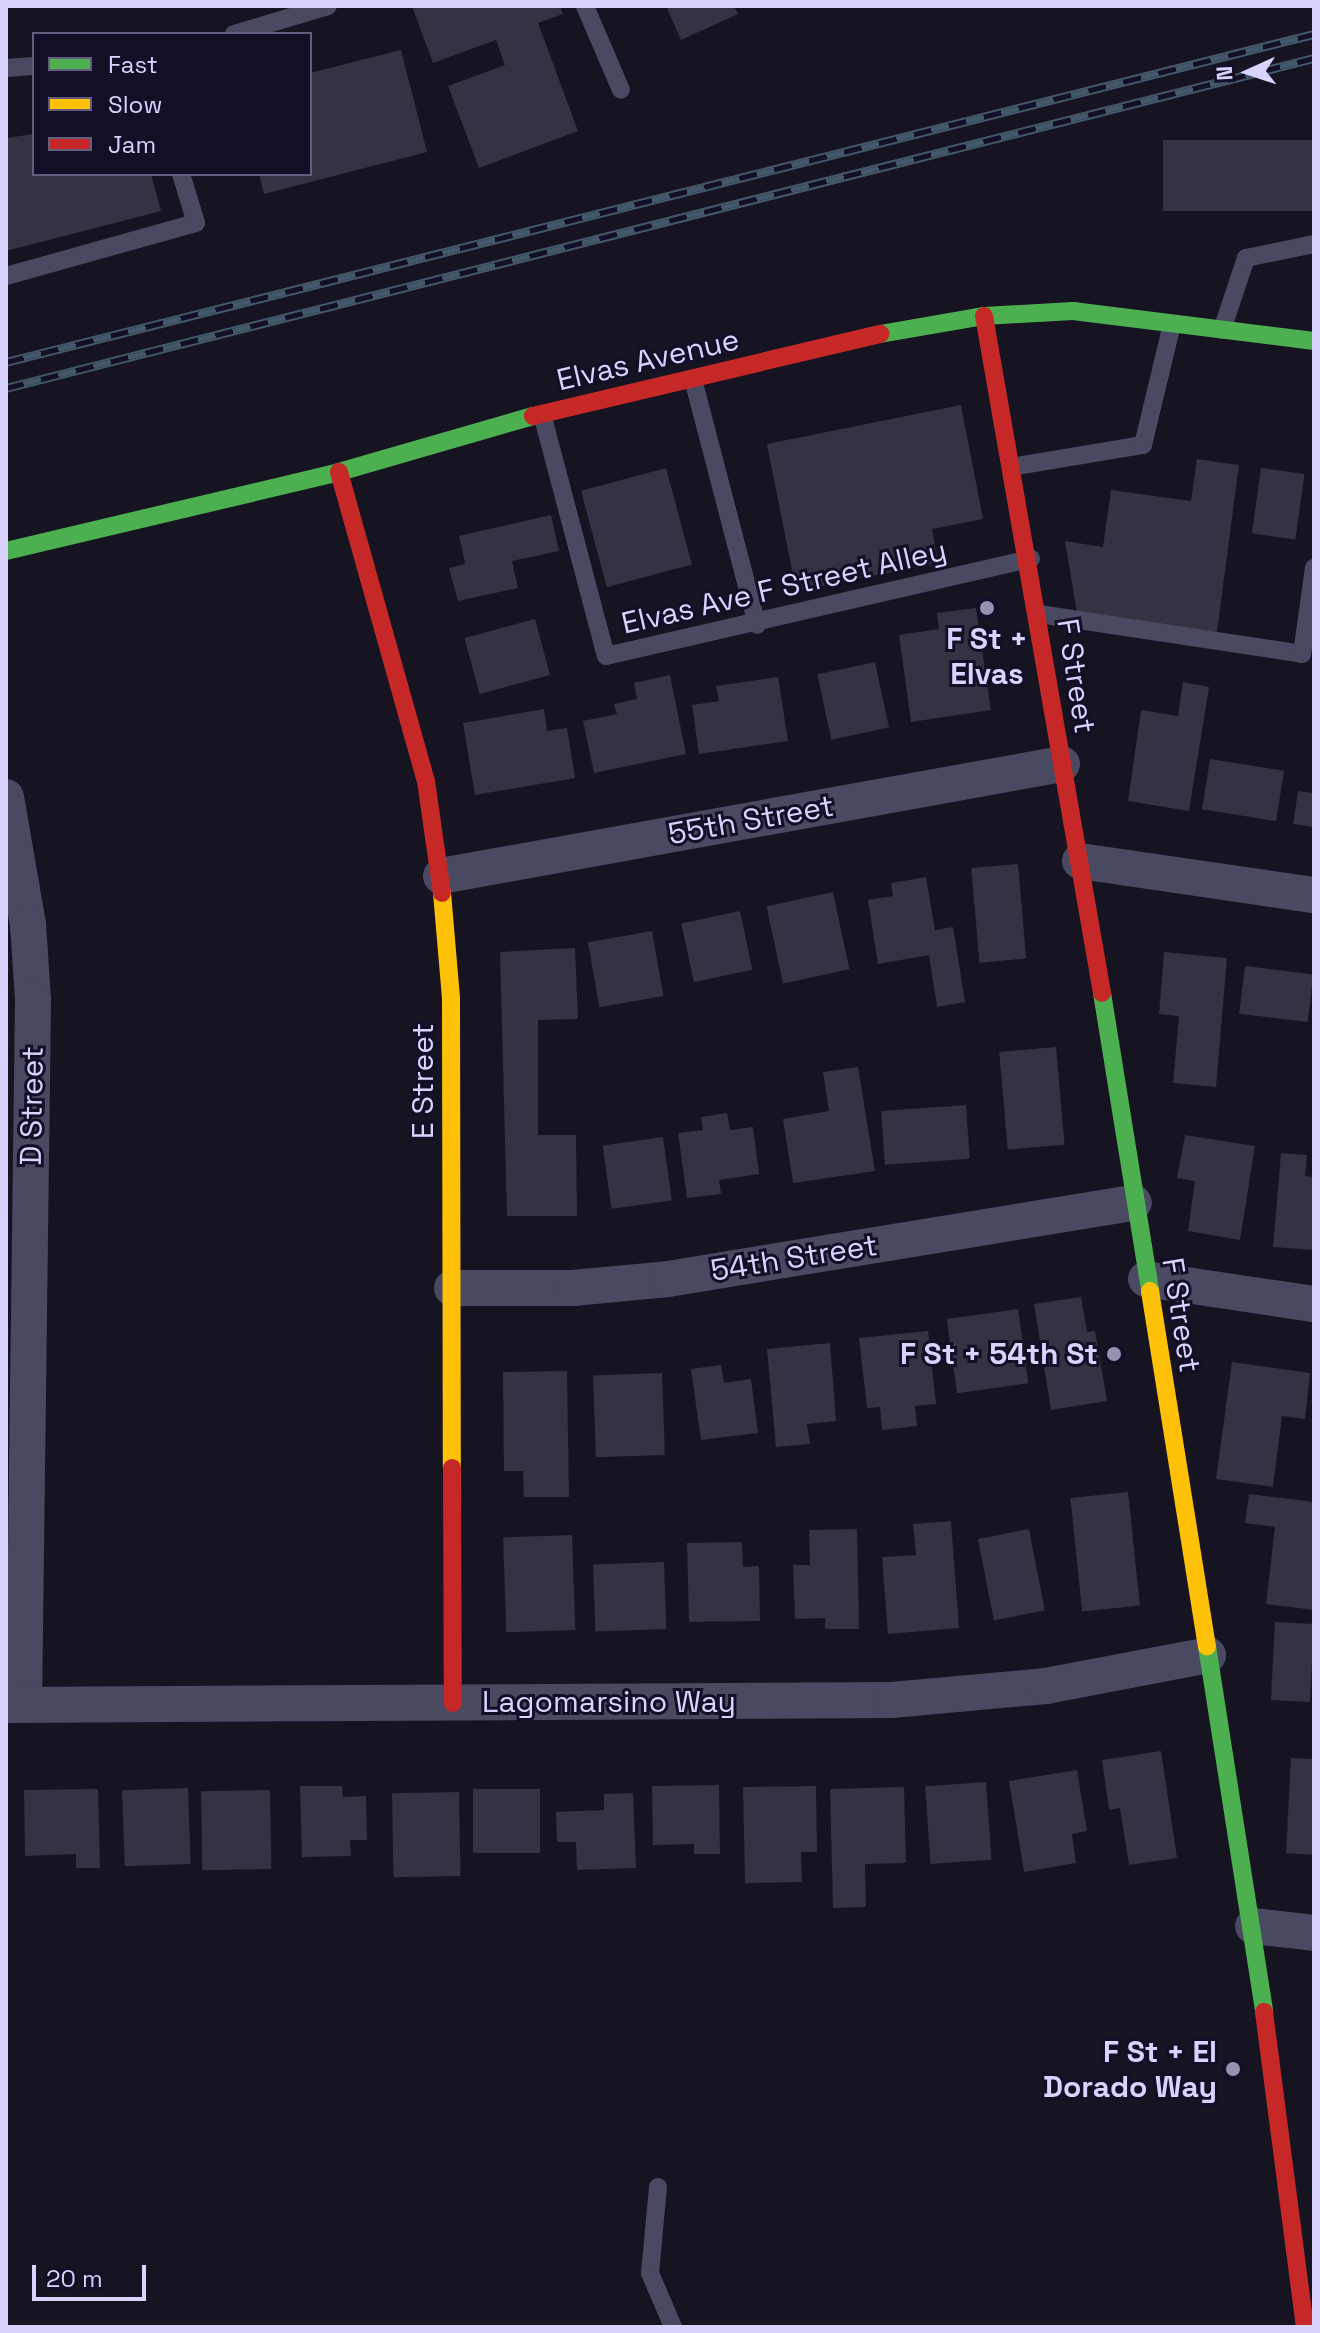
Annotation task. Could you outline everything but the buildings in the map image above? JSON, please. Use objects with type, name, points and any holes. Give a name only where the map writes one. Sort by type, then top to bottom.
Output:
[{"type":"street","name":"Elvas Avenue","points":[[6,551],[339,472],[542,414],[984,316],[1073,311],[1314,341]]},
{"type":"street","name":"F Street","points":[[984,316],[1031,559],[1037,613],[1253,1926],[1305,2327]]},
{"type":"street","name":"E Street","points":[[339,472],[426,781],[441,876],[451,999],[453,1703]]},
{"type":"street","name":"55th Street","points":[[441,876],[1062,764]]},
{"type":"street","name":"D Street","points":[[6,797],[33,1000],[15,1705]]},
{"type":"street","points":[[1080,861],[1314,895]]},
{"type":"street","name":"54th Street","points":[[452,1288],[573,1288],[668,1279],[1134,1203]]},
{"type":"street","points":[[1146,1279],[1314,1304]]},
{"type":"street","name":"Lagomarsino Way","points":[[15,1705],[943,1698],[1208,1655]]},
{"type":"street","points":[[1253,1926],[1314,1933]]},
{"type":"lane","points":[[241,32],[328,6]]},
{"type":"lane","points":[[585,6],[621,90]]},
{"type":"lane","points":[[6,68],[32,66]]},
{"type":"lane","points":[[6,276],[196,223],[182,176]]},
{"type":"lane","points":[[1222,330],[1246,258],[1314,244]]},
{"type":"lane","points":[[1011,467],[1143,445],[1172,324]]},
{"type":"lane","points":[[693,379],[757,625]]},
{"type":"lane","name":"Elvas Ave F Street Alley","points":[[542,414],[606,656],[757,625],[1031,559]]},
{"type":"lane","points":[[1037,613],[1302,654],[1314,568]]},
{"type":"lane","points":[[658,2187],[650,2273],[673,2327]]},
{"type":"railway","points":[[6,362],[1314,34]]},
{"type":"railway","points":[[6,388],[1314,58]]},
{"type":"traffic: fast","points":[[880,334],[984,316],[1073,311],[1314,341]]},
{"type":"traffic: fast","points":[[6,551],[339,472],[533,416]]},
{"type":"traffic: fast","points":[[1102,993],[1150,1291]]},
{"type":"traffic: fast","points":[[1207,1646],[1264,2012]]},
{"type":"traffic: slow","points":[[442,893],[451,999],[452,1468]]},
{"type":"traffic: slow","points":[[1150,1291],[1207,1646]]},
{"type":"traffic: jam","points":[[984,316],[1102,993]]},
{"type":"traffic: jam","points":[[533,416],[880,334]]},
{"type":"traffic: jam","points":[[339,472],[426,781],[442,893]]},
{"type":"traffic: jam","points":[[452,1468],[453,1703]]},
{"type":"traffic: jam","points":[[1264,2012],[1305,2327]]},
{"type":"place","name":"F St + Elvas","points":[[987,608]]},
{"type":"place","name":"F St + 54th St","points":[[1114,1354]]},
{"type":"place","name":"F St + El Dorado Way","points":[[1233,2069]]}]
